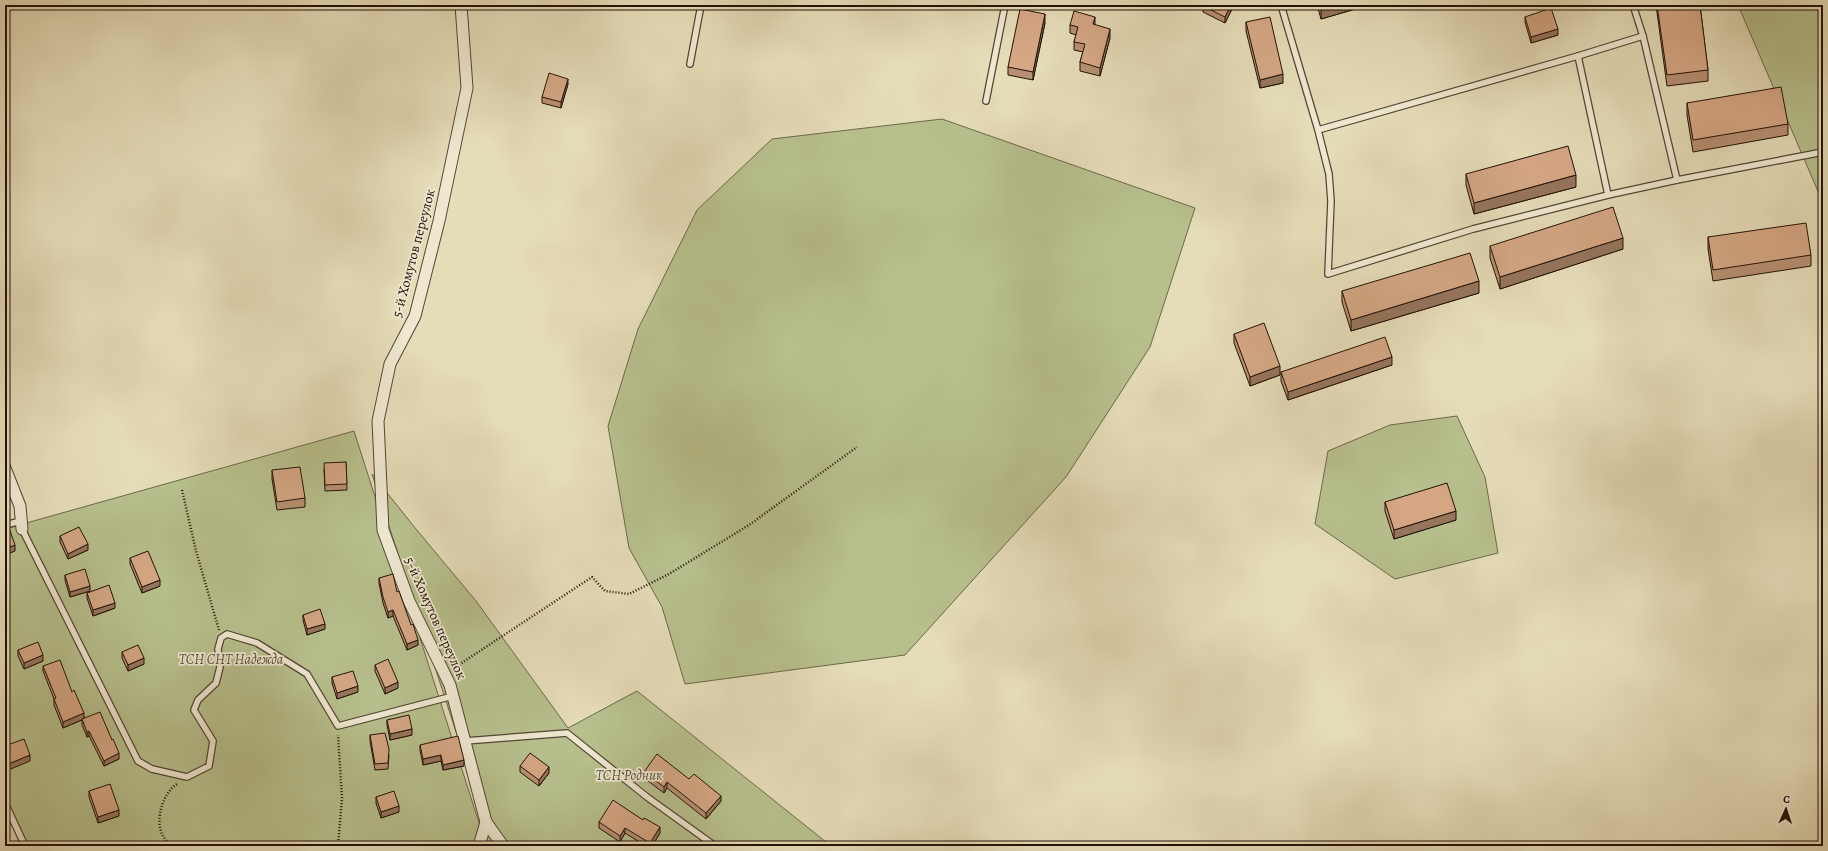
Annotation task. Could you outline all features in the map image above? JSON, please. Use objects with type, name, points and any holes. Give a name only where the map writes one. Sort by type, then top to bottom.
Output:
[{"type":"street","name":"5-й Хомутов переулок","points":[[461,5],[467,88],[439,221],[415,316],[390,364],[378,421],[383,530],[409,601],[445,675],[453,696],[486,822]]},
{"type":"street","points":[[5,468],[20,506],[21,525]]},
{"type":"street","points":[[479,846],[486,822]]},
{"type":"street","points":[[486,822],[503,846]]},
{"type":"lane","points":[[690,64],[701,5]]},
{"type":"lane","points":[[986,101],[1006,5]]},
{"type":"lane","points":[[1281,5],[1318,130],[1329,174],[1331,201],[1328,274],[1473,229],[1608,195],[1823,152]]},
{"type":"lane","points":[[1633,5],[1643,36],[1677,180]]},
{"type":"lane","points":[[1318,130],[1643,36]]},
{"type":"lane","points":[[1578,56],[1608,195]]},
{"type":"lane","points":[[5,525],[21,525],[138,761],[152,769],[187,777],[209,766],[213,742],[194,710],[198,700],[216,683],[220,667],[218,649],[221,638],[227,634],[257,643],[307,674],[338,726],[453,696]]},
{"type":"lane","points":[[465,741],[567,733],[647,797],[715,846]]},
{"type":"lane","points":[[5,803],[25,846]]},
{"type":"path","points":[[445,675],[592,577],[605,591],[629,594],[669,574],[749,525],[857,447]]},
{"type":"path","points":[[182,490],[196,551],[221,638]]},
{"type":"path","points":[[338,726],[342,798],[338,846]]},
{"type":"path","points":[[170,846],[162,835],[159,815],[170,788],[187,777]]},
{"type":"green space","points":[[1737,5],[1823,5],[1823,203],[1741,12]]},
{"type":"green space","points":[[942,119],[1195,208],[1150,347],[1066,477],[905,655],[685,684],[662,607],[629,548],[608,426],[638,329],[697,210],[772,139]]},
{"type":"green space","points":[[1457,416],[1485,477],[1498,553],[1395,579],[1315,524],[1328,451],[1390,425]]},
{"type":"green space","name":"ТСН СНТ Надежда","points":[[354,431],[480,826],[475,846],[27,846],[5,801],[5,529]]},
{"type":"green space","name":"ТСН Родник","points":[[372,474],[476,601],[568,728],[637,691],[831,846],[484,846],[486,837],[459,741]]},
{"type":"building","points":[[1203,5],[1231,5],[1225,17]]},
{"type":"building","points":[[1320,5],[1331,5],[1321,8]]},
{"type":"building","points":[[1657,5],[1700,5],[1708,70],[1667,75]]},
{"type":"building","points":[[1551,8],[1558,29],[1531,37],[1525,17]]},
{"type":"building","points":[[1020,9],[1045,14],[1033,72],[1008,67]]},
{"type":"building","points":[[1074,11],[1095,17],[1093,24],[1110,29],[1100,68],[1080,62],[1085,44],[1074,42],[1078,27],[1070,25]]},
{"type":"building","points":[[1270,17],[1283,74],[1260,80],[1246,22]]},
{"type":"building","points":[[549,73],[568,79],[561,102],[542,97]]},
{"type":"building","points":[[1781,87],[1788,124],[1693,140],[1687,103]]},
{"type":"building","points":[[1568,146],[1576,175],[1474,203],[1466,174]]},
{"type":"building","points":[[1613,207],[1623,238],[1500,277],[1490,246]]},
{"type":"building","points":[[1806,223],[1811,255],[1713,270],[1708,237]]},
{"type":"building","points":[[1470,253],[1479,281],[1351,320],[1342,291]]},
{"type":"building","points":[[1264,323],[1280,366],[1250,377],[1234,334]]},
{"type":"building","points":[[1385,337],[1392,357],[1288,392],[1281,372]]},
{"type":"building","points":[[346,462],[347,484],[325,485],[324,463]]},
{"type":"building","points":[[300,467],[305,498],[277,502],[272,470]]},
{"type":"building","points":[[1447,483],[1456,511],[1394,530],[1385,502]]},
{"type":"building","points":[[79,527],[88,544],[68,554],[60,536]]},
{"type":"building","points":[[9,528],[15,545],[5,549],[5,530]]},
{"type":"building","points":[[148,551],[160,580],[142,587],[130,558]]},
{"type":"building","points":[[85,569],[90,586],[70,592],[65,575]]},
{"type":"building","points":[[393,574],[397,592],[399,591],[418,640],[407,644],[393,610],[388,612],[379,578]]},
{"type":"building","points":[[109,585],[115,603],[93,610],[87,593]]},
{"type":"building","points":[[320,609],[325,624],[307,629],[303,615]]},
{"type":"building","points":[[38,642],[43,655],[24,663],[18,650]]},
{"type":"building","points":[[138,645],[144,658],[128,665],[122,652]]},
{"type":"building","points":[[388,659],[398,682],[385,688],[375,665]]},
{"type":"building","points":[[60,660],[72,692],[74,690],[84,713],[63,722],[54,699],[56,698],[43,666]]},
{"type":"building","points":[[353,671],[358,686],[337,693],[332,677]]},
{"type":"building","points":[[100,712],[119,753],[104,761],[89,731],[87,732],[82,719]]},
{"type":"building","points":[[409,715],[412,729],[390,734],[387,720]]},
{"type":"building","points":[[385,733],[389,749],[388,763],[375,764],[370,735]]},
{"type":"building","points":[[458,736],[464,760],[443,765],[441,755],[423,759],[420,745]]},
{"type":"building","points":[[24,739],[30,755],[6,765],[5,746]]},
{"type":"building","points":[[530,753],[549,767],[539,780],[520,766]]},
{"type":"building","points":[[657,754],[689,779],[694,774],[721,796],[706,813],[667,782],[664,787],[644,772]]},
{"type":"building","points":[[110,784],[119,810],[98,817],[89,791]]},
{"type":"building","points":[[394,791],[399,806],[381,812],[376,797]]},
{"type":"building","points":[[613,800],[643,820],[644,818],[660,827],[650,843],[625,828],[620,836],[599,822]]},
{"type":"building","points":[[778,841],[785,846],[774,846]]}]
